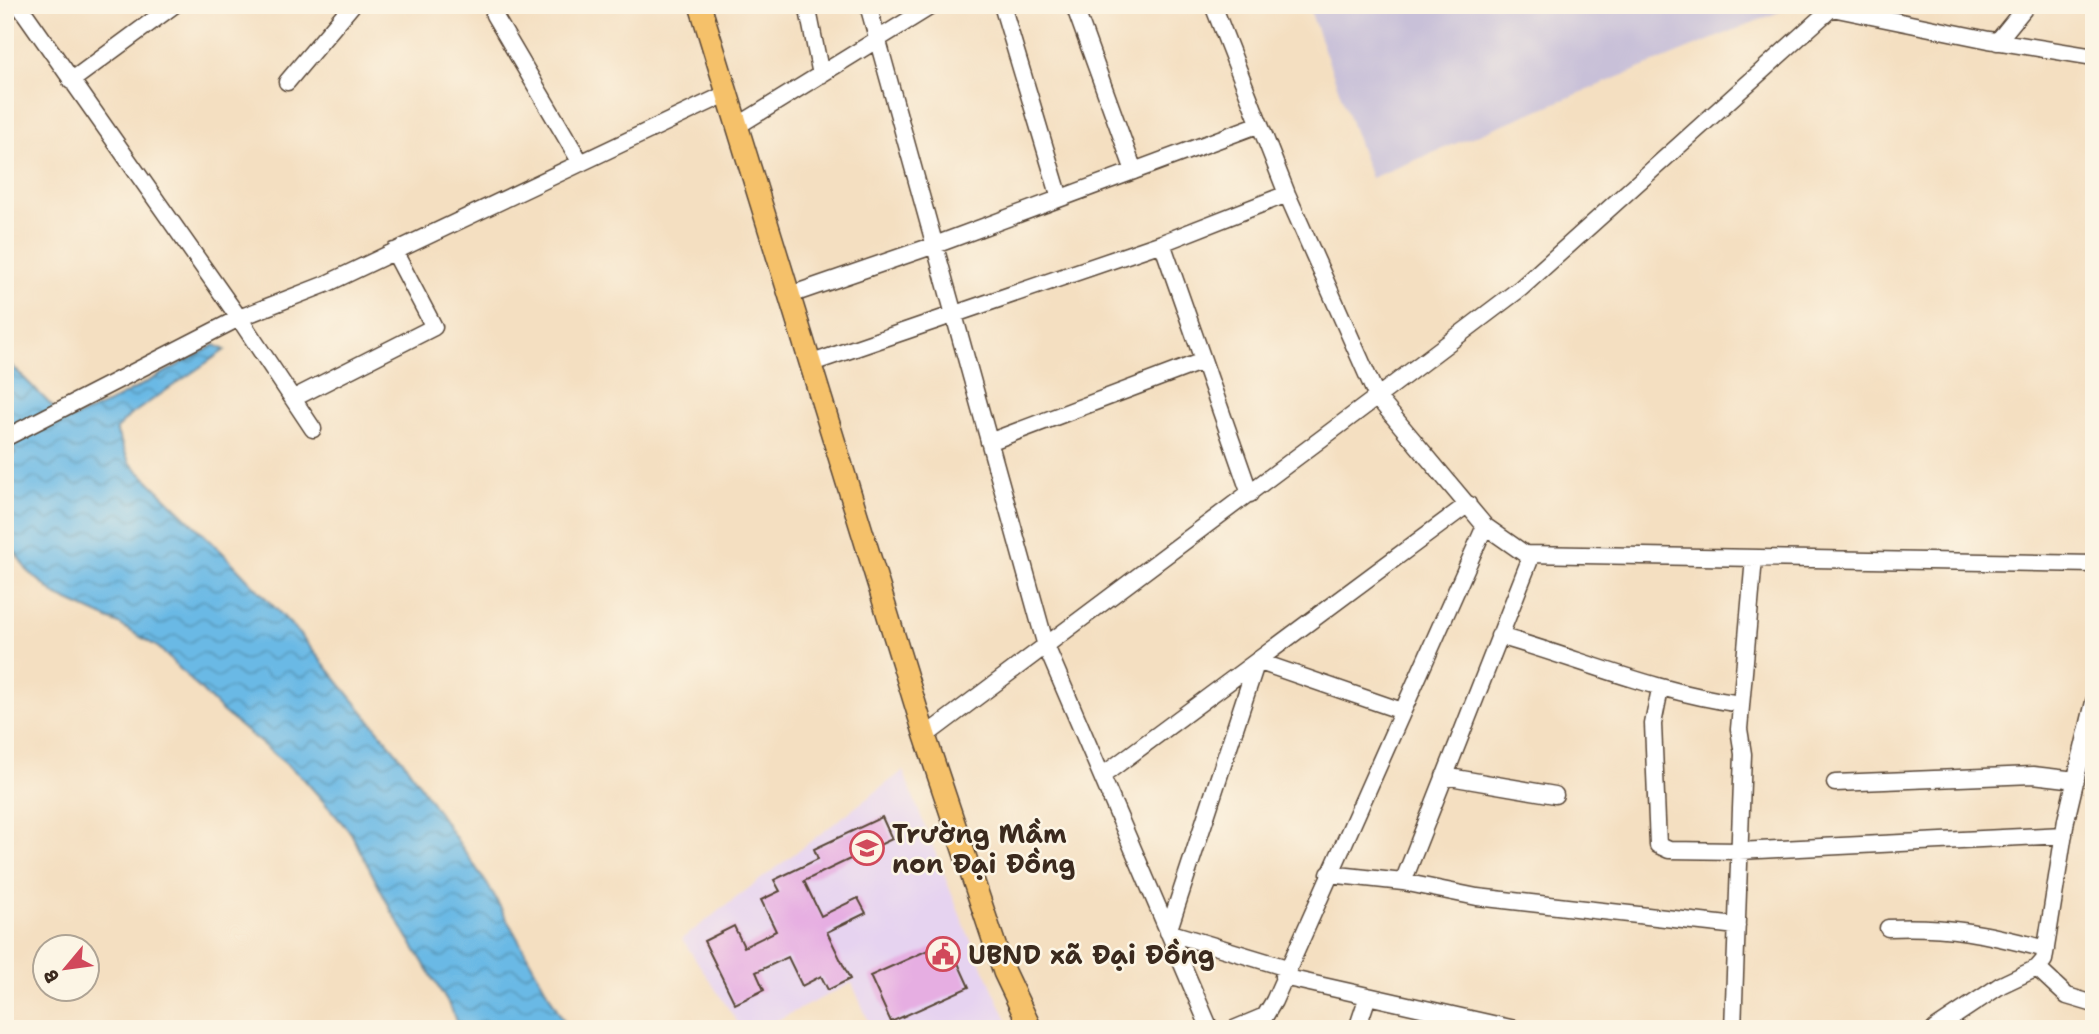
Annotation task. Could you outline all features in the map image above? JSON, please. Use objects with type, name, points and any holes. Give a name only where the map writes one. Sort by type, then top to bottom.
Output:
[{"type":"main road","points":[[700,5],[925,736],[1004,972],[1031,1029]]},
{"type":"street","points":[[71,81],[174,5]]},
{"type":"street","points":[[287,82],[352,5]]},
{"type":"street","points":[[502,5],[495,15],[581,163]]},
{"type":"street","points":[[807,5],[821,75]]},
{"type":"street","points":[[868,5],[1046,646],[1210,1029]]},
{"type":"street","points":[[738,125],[933,5]]},
{"type":"street","points":[[1002,5],[1060,198]]},
{"type":"street","points":[[1074,5],[1134,171]]},
{"type":"street","points":[[1213,5],[1287,194],[1377,397],[1485,526],[1525,554],[1529,562],[1403,882]]},
{"type":"street","points":[[1997,41],[2027,5]]},
{"type":"street","points":[[21,6],[239,318],[313,429]]},
{"type":"street","points":[[925,736],[1521,288],[1834,6],[1997,41],[2094,57]]},
{"type":"street","points":[[5,438],[239,318],[326,284],[728,93]]},
{"type":"street","points":[[790,295],[935,245],[1260,124]]},
{"type":"street","points":[[809,364],[1162,243],[1287,194]]},
{"type":"street","points":[[1162,243],[1250,494]]},
{"type":"street","points":[[294,398],[434,327],[394,251]]},
{"type":"street","points":[[989,442],[1203,361]]},
{"type":"street","points":[[1102,776],[1468,504]]},
{"type":"street","points":[[1234,1029],[1265,1016],[1485,526]]},
{"type":"street","points":[[1525,554],[2094,564]]},
{"type":"street","points":[[1733,1029],[1740,851],[1741,704],[1754,558]]},
{"type":"street","points":[[1499,636],[1569,656],[1660,689],[1741,704]]},
{"type":"street","points":[[1256,661],[1402,711]]},
{"type":"street","points":[[1168,932],[1256,661]]},
{"type":"street","points":[[1660,689],[1653,724],[1658,845],[1669,850],[1740,851],[2064,835]]},
{"type":"street","points":[[1935,1029],[2001,985],[2037,968],[2043,960],[2064,835],[2094,702]]},
{"type":"street","points":[[1835,783],[2034,775],[2076,779]]},
{"type":"street","points":[[1444,776],[1555,795]]},
{"type":"street","points":[[1329,874],[1403,882],[1477,897],[1737,926]]},
{"type":"street","points":[[1888,928],[1932,926],[1972,930],[2046,949]]},
{"type":"street","points":[[1168,932],[1285,973],[1368,996],[1515,1029]]},
{"type":"street","points":[[2037,968],[2067,996],[2094,1004]]},
{"type":"street","points":[[1357,1029],[1368,996]]},
{"type":"shaded area","points":[[1308,5],[1796,5],[1371,178]]},
{"type":"shaded area","name":"Trường Mầm non Đại Đồng","points":[[903,771],[964,925],[1011,1029],[872,1029],[852,983],[759,1029],[742,1029],[682,939]]},
{"type":"water","points":[[215,345],[225,350],[129,416],[116,430],[129,462],[222,552],[295,629],[402,759],[489,887],[568,1029],[459,1029],[451,1008],[391,910],[351,833],[303,778],[222,711],[159,648],[117,623],[57,596],[27,570],[5,537],[5,462],[15,453],[5,441],[5,359],[67,421],[109,403]]},
{"type":"building","points":[[882,817],[892,839],[804,881],[821,916],[858,898],[866,913],[827,932],[850,979],[828,990],[821,976],[802,986],[788,957],[756,972],[764,990],[735,1004],[704,941],[734,926],[744,947],[776,931],[761,900],[780,891],[774,880],[818,859],[814,849]]},
{"type":"building","points":[[948,941],[969,987],[891,1022],[870,976]]},
{"type":"place","name":"Trường Mầm non Đại Đồng","points":[[867,848]]},
{"type":"place","name":"UBND xã Đại Đồng","points":[[943,954]]}]
